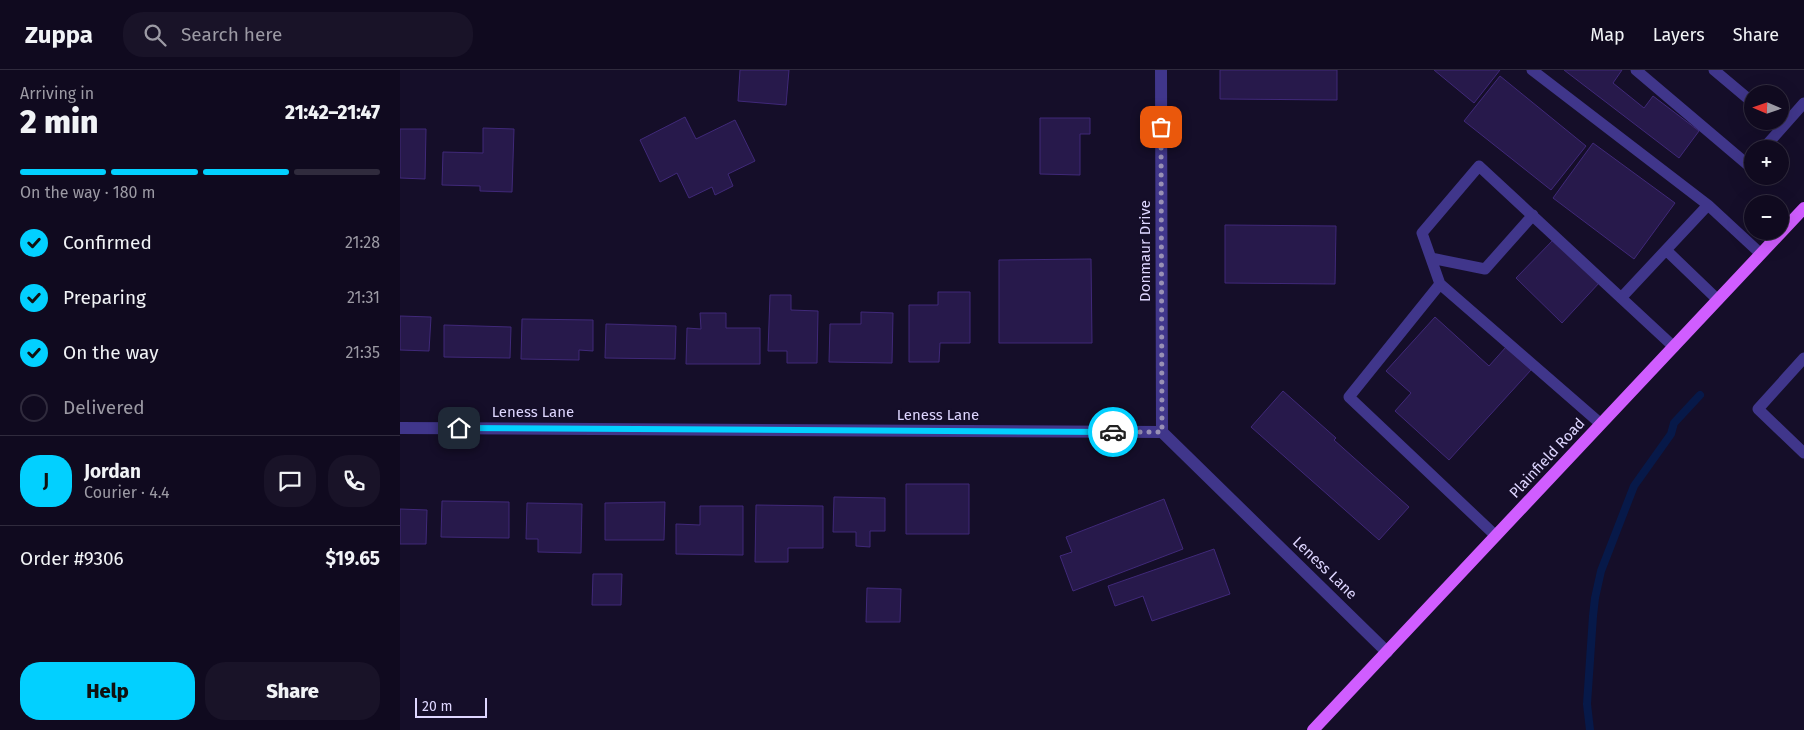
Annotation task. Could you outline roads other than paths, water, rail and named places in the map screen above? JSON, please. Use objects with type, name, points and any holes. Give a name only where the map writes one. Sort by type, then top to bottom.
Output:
[{"type":"main road","name":"Plainfield Road","points":[[1313,730],[1804,208]]},
{"type":"street","name":"Donmaur Drive","points":[[1161,70],[1162,432]]},
{"type":"street","name":"Leness Lane","points":[[400,428],[1162,432],[1387,652]]},
{"type":"lane","points":[[1532,70],[1708,205],[1761,254]]},
{"type":"lane","points":[[1636,70],[1744,162]]},
{"type":"lane","points":[[1714,70],[1744,95]]},
{"type":"lane","points":[[1789,116],[1804,103]]},
{"type":"lane","points":[[1601,424],[1440,284],[1422,233],[1479,166],[1674,347]]},
{"type":"lane","points":[[1621,298],[1708,205]]},
{"type":"lane","points":[[1431,258],[1485,269],[1533,215]]},
{"type":"lane","points":[[1666,250],[1718,300]]},
{"type":"lane","points":[[1440,284],[1349,397],[1496,536]]},
{"type":"lane","points":[[1804,358],[1758,409],[1804,453]]},
{"type":"waterway","points":[[1590,730],[1587,704],[1593,616],[1601,571],[1634,486],[1671,434],[1674,423],[1700,395]]}]
